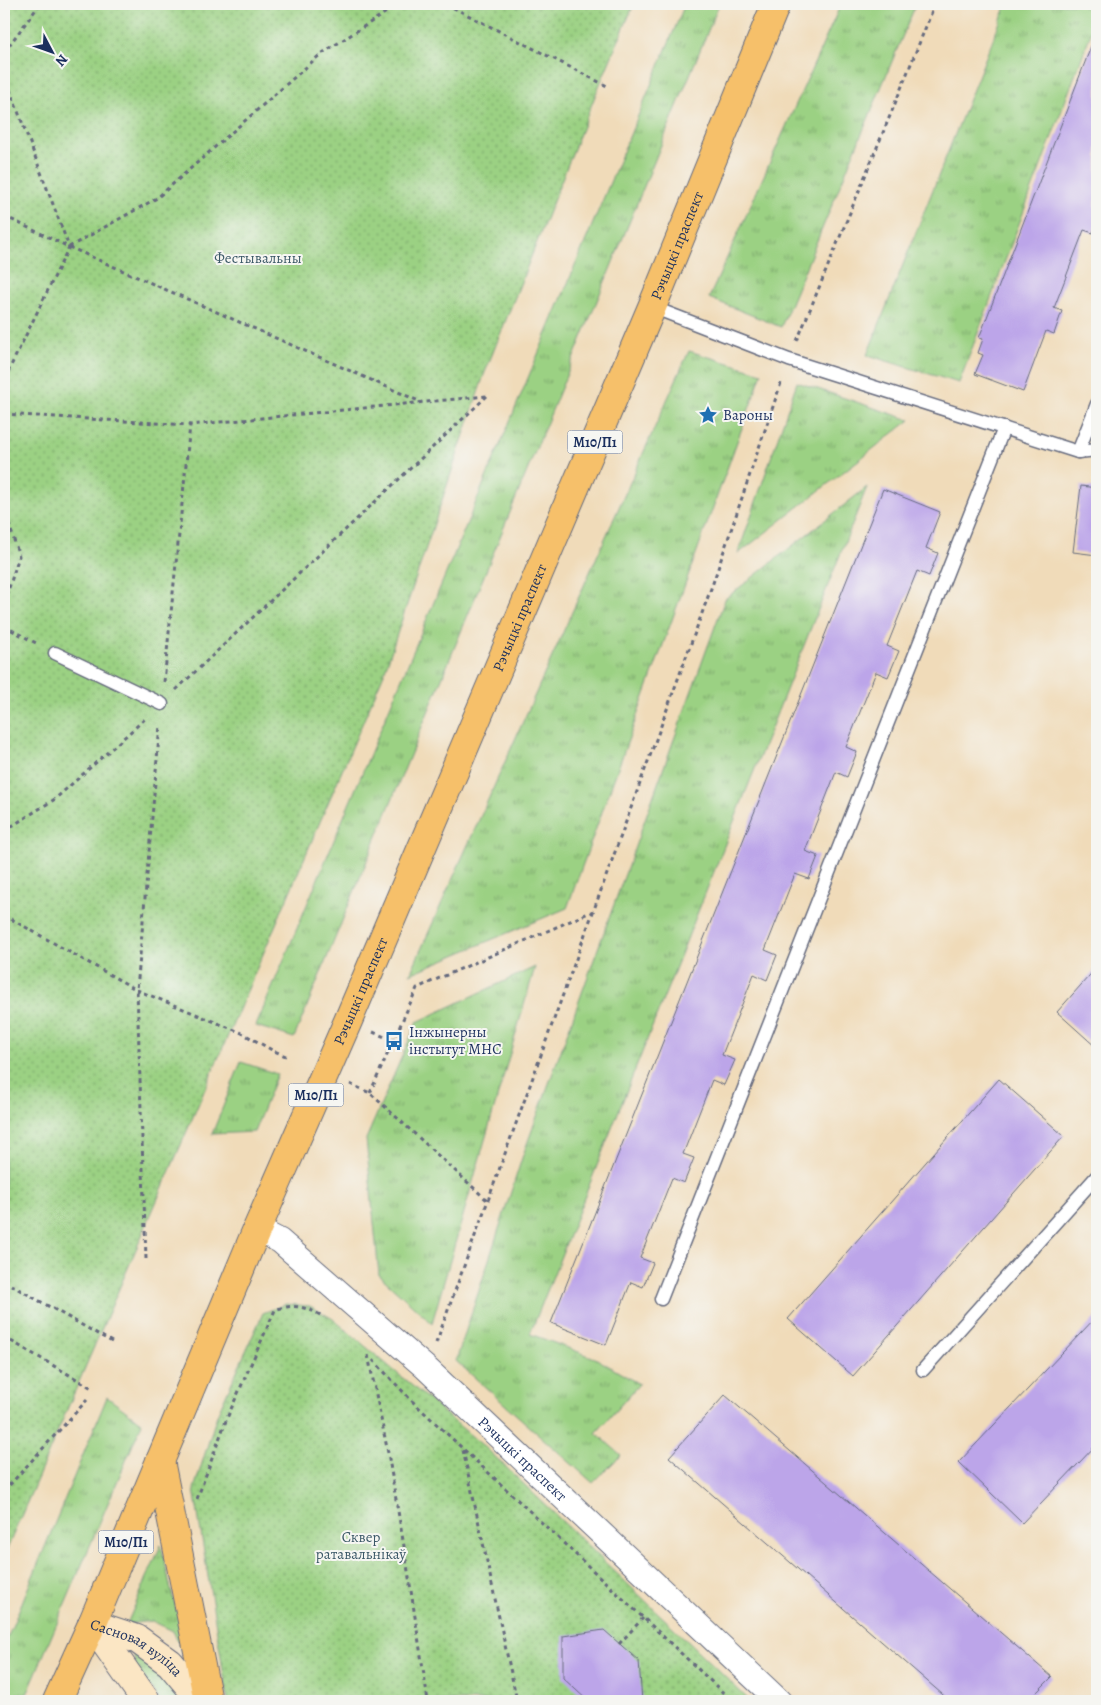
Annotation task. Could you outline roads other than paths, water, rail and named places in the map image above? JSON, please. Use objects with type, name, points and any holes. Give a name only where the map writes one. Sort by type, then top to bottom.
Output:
[{"type":"main road","name":"Рэчыцкі праспект","points":[[57,1701],[92,1624],[256,1229],[348,1021],[652,307],[776,4]]},
{"type":"main road","points":[[160,1461],[208,1701]]},
{"type":"main road","name":"Сасновая вуліца","points":[[92,1624],[146,1701]]},
{"type":"main road","name":"Сасновая вуліца","points":[[92,1624],[137,1639],[170,1663],[202,1701]]},
{"type":"street","name":"Рэчыцкі праспект","points":[[256,1229],[280,1242],[426,1368],[779,1701]]},
{"type":"lane","points":[[652,307],[789,360],[1078,452],[1097,450]]},
{"type":"lane","points":[[1078,452],[1097,404]]},
{"type":"lane","points":[[661,1299],[1004,428]]},
{"type":"lane","points":[[55,653],[162,704]]},
{"type":"lane","points":[[923,1370],[1097,1176]]},
{"type":"place","name":"Вароны","points":[[708,415]]},
{"type":"place","name":"Інжынерны інстытут МНС","points":[[394,1041]]},
{"type":"park label","name":"Фестывальны","points":[[258,258]]},
{"type":"park label","name":"Сквер ратавальнікаў","points":[[361,1546]]}]
